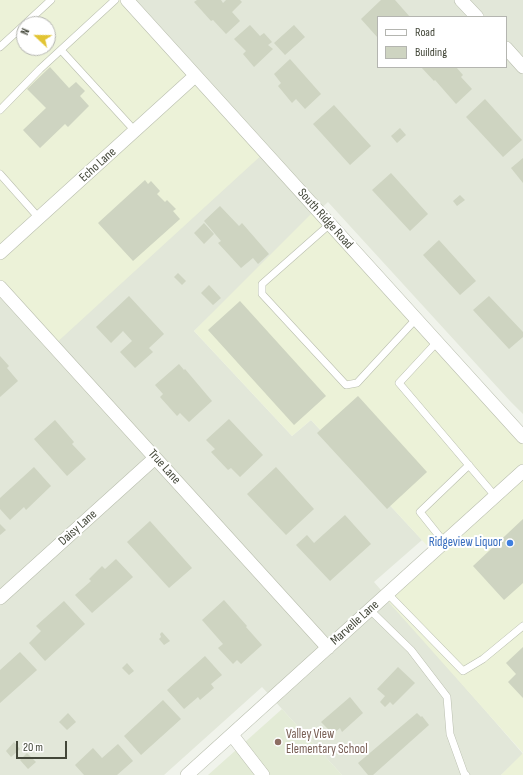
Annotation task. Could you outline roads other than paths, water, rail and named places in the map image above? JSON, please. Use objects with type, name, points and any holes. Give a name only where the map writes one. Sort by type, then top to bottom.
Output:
[{"type":"street","name":"South Ridge Road","points":[[127,0],[523,437]]},
{"type":"street","points":[[461,0],[476,16]]},
{"type":"street","points":[[507,49],[523,67]]},
{"type":"street","name":"Echo Lane","points":[[0,253],[195,76]]},
{"type":"street","name":"True Lane","points":[[0,287],[328,648]]},
{"type":"street","name":"Daisy Lane","points":[[0,598],[155,458]]},
{"type":"street","name":"Marvelle Lane","points":[[187,775],[523,471]]},
{"type":"street","points":[[232,735],[263,775]]},
{"type":"lane","points":[[34,16],[51,0]]},
{"type":"lane","points":[[0,110],[40,69],[115,0]]},
{"type":"lane","points":[[0,47],[16,33]]},
{"type":"lane","points":[[61,50],[134,131]]},
{"type":"lane","points":[[0,174],[39,218]]},
{"type":"lane","points":[[330,224],[262,284],[262,294],[346,385],[357,383],[416,319]]},
{"type":"lane","points":[[437,342],[400,383],[495,496]]},
{"type":"lane","points":[[444,542],[420,512],[469,465]]},
{"type":"lane","points":[[388,594],[463,671],[483,659],[523,626]]},
{"type":"lane","points":[[370,610],[411,650],[447,697],[450,734],[466,775]]},
{"type":"place","name":"Ridgeview Liquor","points":[[510,543]]},
{"type":"place","name":"Valley View Elementary School","points":[[278,742]]}]
